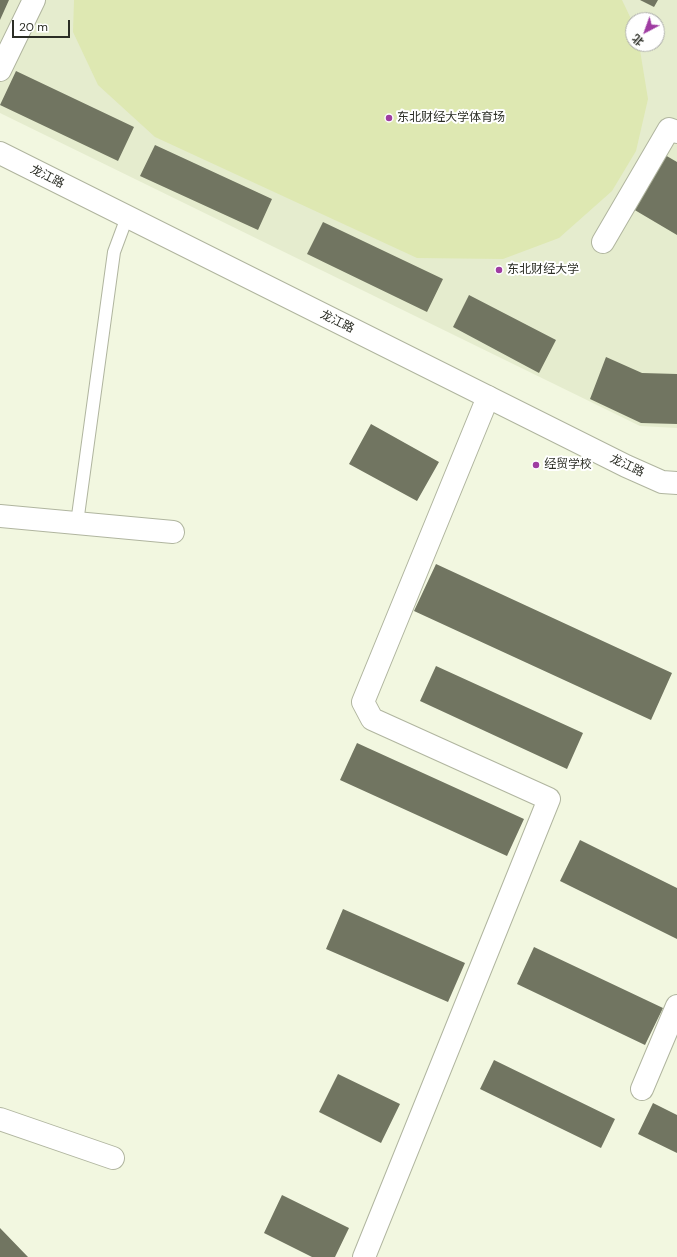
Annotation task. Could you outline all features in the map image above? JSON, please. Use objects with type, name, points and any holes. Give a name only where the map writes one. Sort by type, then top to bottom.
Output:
[{"type":"street","points":[[0,70],[34,0]]},
{"type":"street","points":[[603,242],[669,129],[677,132]]},
{"type":"street","name":"龙江路","points":[[0,153],[626,466],[662,482],[677,483]]},
{"type":"street","points":[[364,1257],[549,799],[372,719],[363,702],[488,397]]},
{"type":"street","points":[[0,516],[173,532]]},
{"type":"street","points":[[642,1089],[677,1006]]},
{"type":"street","points":[[0,1119],[113,1158]]},
{"type":"lane","points":[[77,523],[114,252],[127,217]]},
{"type":"shaded area","name":"东北财经大学","points":[[0,0],[677,0],[677,428],[640,426],[0,113]]},
{"type":"green space","name":"东北财经大学体育场","points":[[74,0],[622,0],[628,12],[625,12],[625,52],[640,52],[648,99],[636,151],[612,191],[559,238],[503,259],[417,258],[155,137],[98,85],[73,32]]},
{"type":"building","points":[[0,0],[9,0],[0,20]]},
{"type":"building","points":[[640,0],[658,0],[654,7]]},
{"type":"building","points":[[16,71],[134,127],[118,161],[0,105]]},
{"type":"building","points":[[155,145],[272,199],[258,230],[140,176]]},
{"type":"building","points":[[665,155],[677,162],[677,235],[633,209]]},
{"type":"building","points":[[323,222],[443,279],[427,312],[307,254]]},
{"type":"building","points":[[469,295],[556,340],[539,373],[453,327]]},
{"type":"building","points":[[606,357],[642,373],[677,374],[677,424],[641,423],[590,399]]},
{"type":"building","points":[[371,424],[439,462],[417,501],[349,464]]},
{"type":"building","points":[[436,564],[672,673],[651,720],[414,611]]},
{"type":"building","points":[[436,666],[583,733],[567,769],[420,701]]},
{"type":"building","points":[[357,743],[524,819],[507,856],[340,780]]},
{"type":"building","points":[[580,840],[677,888],[677,939],[560,881]]},
{"type":"building","points":[[343,909],[465,963],[448,1002],[326,949]]},
{"type":"building","points":[[534,947],[663,1008],[645,1045],[517,984]]},
{"type":"building","points":[[494,1060],[615,1119],[601,1148],[480,1089]]},
{"type":"building","points":[[338,1074],[400,1104],[381,1143],[319,1112]]},
{"type":"building","points":[[653,1103],[677,1115],[677,1153],[638,1134]]},
{"type":"building","points":[[282,1195],[349,1228],[335,1257],[312,1257],[264,1233]]},
{"type":"building","points":[[0,1228],[28,1257],[0,1257]]},
{"type":"place","name":"东北财经大学体育场","points":[[389,118]]},
{"type":"place","name":"东北财经大学","points":[[499,270]]},
{"type":"place","name":"经贸学校","points":[[536,465]]}]
